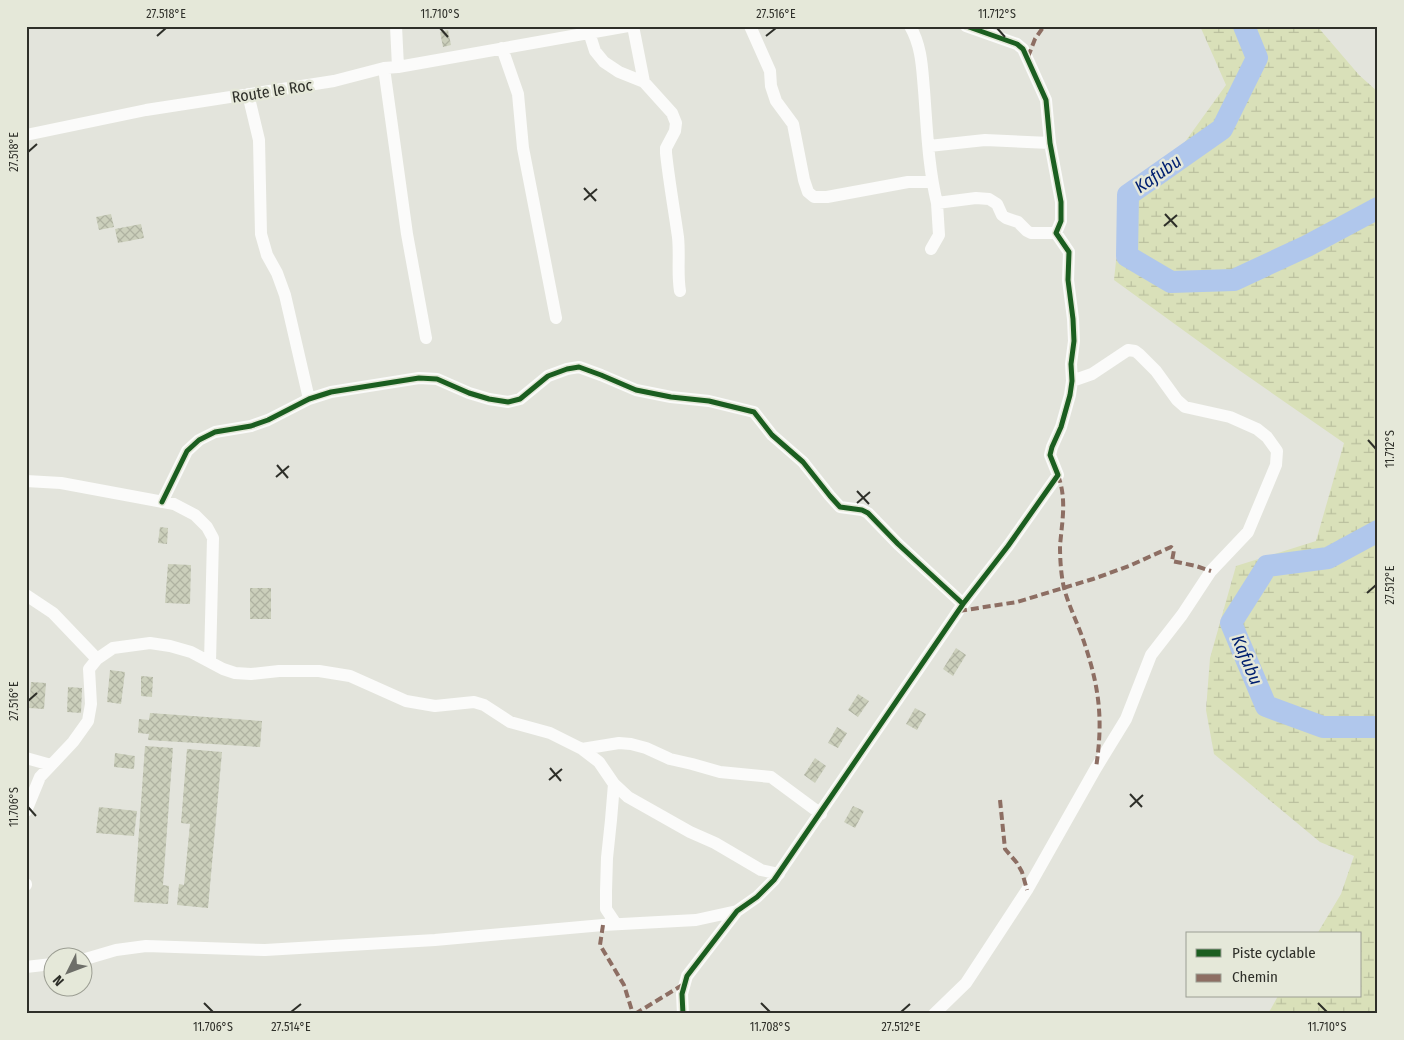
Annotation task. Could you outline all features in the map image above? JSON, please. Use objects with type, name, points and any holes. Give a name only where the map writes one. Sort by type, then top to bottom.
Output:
[{"type":"street","points":[[396,26],[398,67]]},
{"type":"street","name":"Route le Roc","points":[[26,135],[146,110],[334,81],[384,68],[502,48],[588,30],[628,26]]},
{"type":"street","points":[[633,26],[644,82]]},
{"type":"street","points":[[750,26],[770,71],[771,86],[776,101],[793,124],[808,192],[814,196],[827,196],[908,182],[932,182]]},
{"type":"street","points":[[910,26],[916,37],[922,57],[932,182],[937,203],[940,235],[931,249]]},
{"type":"street","points":[[966,26],[1017,44],[1023,49],[1046,100],[1050,143],[1061,202],[1061,221],[1056,233]]},
{"type":"street","points":[[588,30],[595,51],[611,68],[644,82],[672,113],[676,123],[675,132],[666,148],[666,153],[678,238],[679,260],[677,271],[680,291]]},
{"type":"street","points":[[502,48],[518,94],[524,156],[556,318]]},
{"type":"street","points":[[384,68],[407,234],[426,338]]},
{"type":"street","points":[[248,94],[259,140],[261,234],[267,255],[277,273],[285,294],[309,399]]},
{"type":"street","points":[[929,146],[985,140],[1050,143]]},
{"type":"street","points":[[937,203],[976,198],[989,199],[997,204],[1002,215],[1018,222],[1027,231],[1032,233],[1056,233]]},
{"type":"street","points":[[684,1014],[682,994],[687,976],[737,911],[757,897],[779,874],[964,604],[1058,475],[1050,455],[1061,427],[1070,395],[1074,341],[1068,280],[1069,252],[1056,233]]},
{"type":"street","points":[[934,1014],[966,983],[1028,890],[1096,768],[1126,719],[1151,655],[1182,615],[1211,571],[1248,532],[1276,465],[1277,451],[1267,437],[1257,428],[1230,418],[1185,407],[1177,400],[1156,371],[1135,351],[1128,350],[1092,374],[1072,381]]},
{"type":"street","points":[[162,502],[187,451],[199,440],[215,432],[251,426],[268,420],[309,399],[372,384],[419,378],[438,379],[469,394],[508,402],[520,399],[548,376],[579,367],[602,374],[636,390],[671,397],[709,401],[754,412],[772,436],[803,462],[840,507],[862,510],[868,513],[898,544],[964,604]]},
{"type":"street","points":[[26,481],[61,483],[174,504],[195,515],[207,527],[213,538],[210,662]]},
{"type":"street","points":[[26,595],[53,613],[97,659]]},
{"type":"street","points":[[26,811],[40,777],[73,742],[88,721],[91,704],[89,668],[97,659],[113,648],[150,644],[170,646],[191,652],[223,670],[235,673],[319,671],[350,676],[406,700],[435,706],[474,702],[484,705],[510,722],[550,733],[582,749],[599,762],[614,784],[628,797],[690,832],[715,843],[761,870],[779,874]]},
{"type":"street","points":[[582,749],[619,743],[630,744],[646,748],[670,759],[720,772],[771,777],[821,814]]},
{"type":"street","points":[[26,758],[51,765]]},
{"type":"street","points":[[614,784],[606,858],[606,909],[616,924]]},
{"type":"street","points":[[92,957],[116,950],[146,946],[265,950],[435,940],[616,924],[696,920],[737,911]]},
{"type":"street","points":[[26,967],[42,965]]},
{"type":"green space","points":[[1200,26],[1317,26],[1359,75],[1378,92],[1378,1014],[1268,1014],[1277,998],[1362,998],[1362,932],[1318,932],[1341,894],[1354,856],[1320,842],[1214,754],[1206,710],[1210,658],[1236,566],[1316,541],[1344,443],[1114,280],[1120,223],[1164,171],[1226,85]]},
{"type":"building","points":[[448,30],[451,45],[443,47],[440,32]]},
{"type":"building","points":[[111,214],[114,227],[99,230],[96,217]]},
{"type":"building","points":[[141,224],[144,238],[118,243],[115,229]]},
{"type":"building","points":[[160,527],[168,528],[167,544],[158,543]]},
{"type":"building","points":[[168,564],[191,565],[190,604],[165,603]]},
{"type":"building","points":[[250,588],[271,588],[271,619],[250,619]]},
{"type":"building","points":[[956,648],[966,655],[953,676],[943,669]]},
{"type":"building","points":[[110,670],[125,672],[121,704],[107,702]]},
{"type":"building","points":[[141,676],[153,677],[152,697],[141,696]]},
{"type":"building","points":[[31,682],[46,683],[44,709],[29,708]]},
{"type":"building","points":[[68,687],[82,688],[81,713],[67,712]]},
{"type":"building","points":[[858,694],[869,701],[858,717],[848,710]]},
{"type":"building","points":[[915,708],[926,714],[917,730],[906,724]]},
{"type":"building","points":[[150,713],[262,721],[260,747],[148,740],[149,734],[138,733],[139,719],[149,720]]},
{"type":"building","points":[[837,727],[847,733],[838,748],[828,743]]},
{"type":"building","points":[[145,746],[173,748],[163,885],[169,886],[168,904],[134,902]]},
{"type":"building","points":[[187,749],[222,752],[208,908],[177,905],[179,884],[184,885],[190,824],[181,823]]},
{"type":"building","points":[[115,753],[135,756],[134,769],[114,767]]},
{"type":"building","points":[[815,758],[826,766],[815,783],[804,775]]},
{"type":"building","points":[[853,806],[864,811],[855,828],[844,822]]},
{"type":"building","points":[[99,807],[137,811],[134,836],[96,833]]},
{"type":"waterway","name":"Kafubu","points":[[1244,26],[1257,58],[1222,129],[1128,195],[1127,256],[1171,282],[1234,280],[1307,246],[1378,208]]},
{"type":"waterway","name":"Kafubu","points":[[1378,531],[1328,558],[1267,566],[1231,623],[1266,706],[1323,727],[1378,727]]},
{"type":"marked path","points":[[1028,57],[1035,39],[1044,26]]},
{"type":"marked path","points":[[1058,475],[1063,502],[1060,546],[1063,583],[1090,661],[1099,706],[1100,721],[1096,768]]},
{"type":"marked path","points":[[959,611],[1017,602],[1093,579],[1129,566],[1171,547],[1174,550],[1172,561],[1211,571]]},
{"type":"marked path","points":[[1000,800],[1005,849],[1022,872],[1027,890]]},
{"type":"marked path","points":[[603,925],[600,945],[624,985],[633,1014]]},
{"type":"marked path","points":[[635,1014],[684,984]]},
{"type":"cycle path","points":[[683,1014],[682,994],[687,976],[737,911],[757,897],[774,880],[963,604],[1008,546],[1058,475],[1050,455],[1061,427],[1070,395],[1074,341],[1068,280],[1069,252],[1056,233],[1061,221],[1061,202],[1050,143],[1046,100],[1023,49],[1017,44],[966,26]]},
{"type":"cycle path","points":[[162,502],[187,451],[199,440],[215,432],[251,426],[268,420],[309,399],[331,392],[419,378],[437,379],[469,393],[508,402],[520,399],[548,376],[579,367],[636,390],[671,397],[709,401],[754,412],[772,435],[803,462],[840,507],[862,510],[868,513],[898,544],[963,604]]}]
